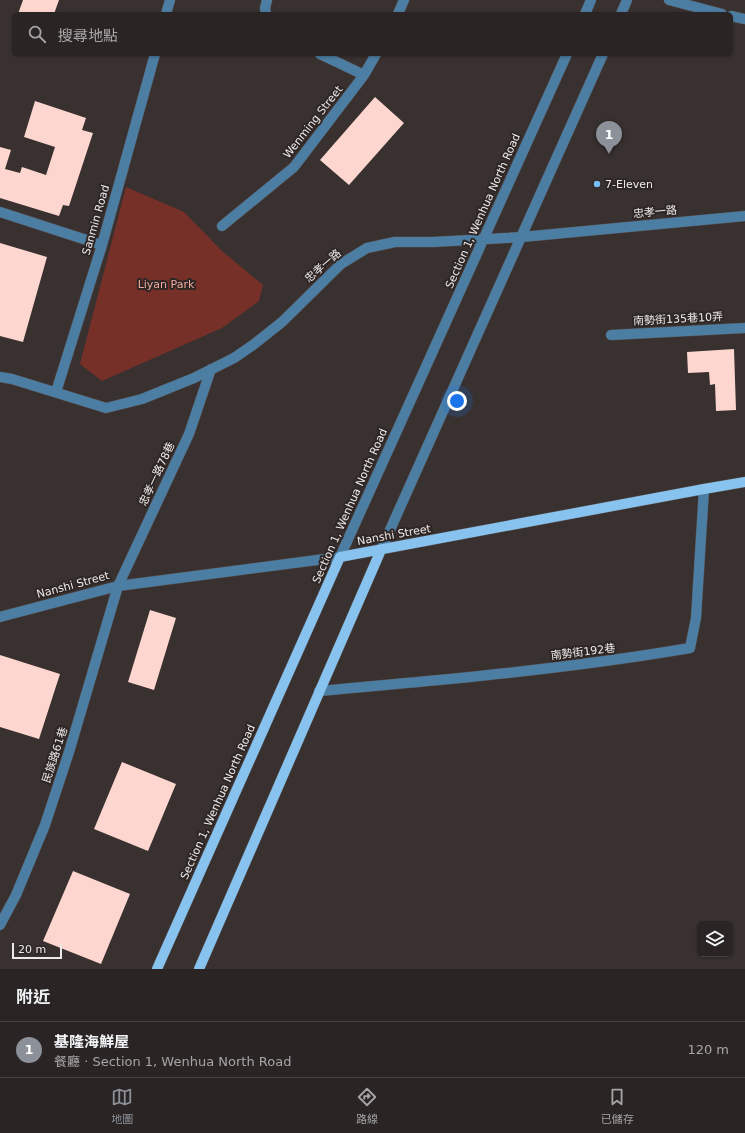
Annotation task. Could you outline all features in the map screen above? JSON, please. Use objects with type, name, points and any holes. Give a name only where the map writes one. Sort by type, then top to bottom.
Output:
[{"type":"main road","name":"Nanshi Street","points":[[340,557],[745,482]]},
{"type":"main road","points":[[199,969],[381,550]]},
{"type":"main road","name":"Section 1, Wenhua North Road","points":[[157,969],[340,557]]},
{"type":"street","points":[[167,12],[170,0]]},
{"type":"street","points":[[266,12],[267,0]]},
{"type":"street","points":[[399,12],[404,0]]},
{"type":"street","points":[[586,12],[591,0]]},
{"type":"street","points":[[622,12],[627,0]]},
{"type":"street","points":[[669,0],[714,12]]},
{"type":"street","points":[[733,16],[745,19]]},
{"type":"street","name":"Sanmin Road","points":[[56,392],[102,245],[154,56]]},
{"type":"street","points":[[324,56],[364,75]]},
{"type":"street","name":"Wenming Street","points":[[222,226],[294,167],[364,75],[375,56]]},
{"type":"street","name":"Section 1, Wenhua North Road","points":[[340,557],[566,56]]},
{"type":"street","points":[[381,550],[602,56]]},
{"type":"street","points":[[0,212],[102,245]]},
{"type":"street","name":"忠孝一路","points":[[0,377],[12,379],[106,408],[142,399],[194,378],[234,358],[282,322],[341,264],[367,248],[394,242],[433,242],[522,237],[745,216]]},
{"type":"street","name":"南勢街135巷10弄","points":[[611,335],[745,328]]},
{"type":"street","name":"忠孝一路78巷","points":[[118,586],[189,434],[211,369]]},
{"type":"street","name":"南勢街192巷","points":[[319,691],[483,676],[637,657],[690,648],[696,618],[704,489]]},
{"type":"street","name":"Nanshi Street","points":[[0,617],[118,586],[340,557]]},
{"type":"street","name":"民族路61巷","points":[[0,925],[16,895],[45,825],[70,752],[118,586]]},
{"type":"green space","name":"Liyan Park","points":[[126,187],[184,212],[222,251],[263,285],[259,301],[222,328],[102,381],[80,364]]},
{"type":"building","points":[[23,0],[59,0],[55,12],[19,12]]},
{"type":"building","points":[[375,97],[404,123],[349,185],[320,160]]},
{"type":"building","points":[[35,101],[86,118],[82,130],[93,133],[69,206],[63,205],[59,216],[0,198],[0,147],[11,150],[5,169],[20,173],[22,167],[46,175],[55,147],[24,137]]},
{"type":"building","points":[[0,243],[47,257],[23,342],[0,336]]},
{"type":"building","points":[[734,349],[736,410],[716,411],[715,384],[710,385],[709,372],[688,373],[687,352]]},
{"type":"building","points":[[150,610],[176,618],[154,690],[128,682]]},
{"type":"building","points":[[0,655],[60,674],[39,739],[0,727]]},
{"type":"building","points":[[122,762],[176,784],[148,851],[94,829]]},
{"type":"building","points":[[73,871],[130,894],[101,964],[43,941]]},
{"type":"place","name":"基隆海鮮屋","points":[[609,154]]},
{"type":"place","name":"7-Eleven","points":[[597,184]]}]
